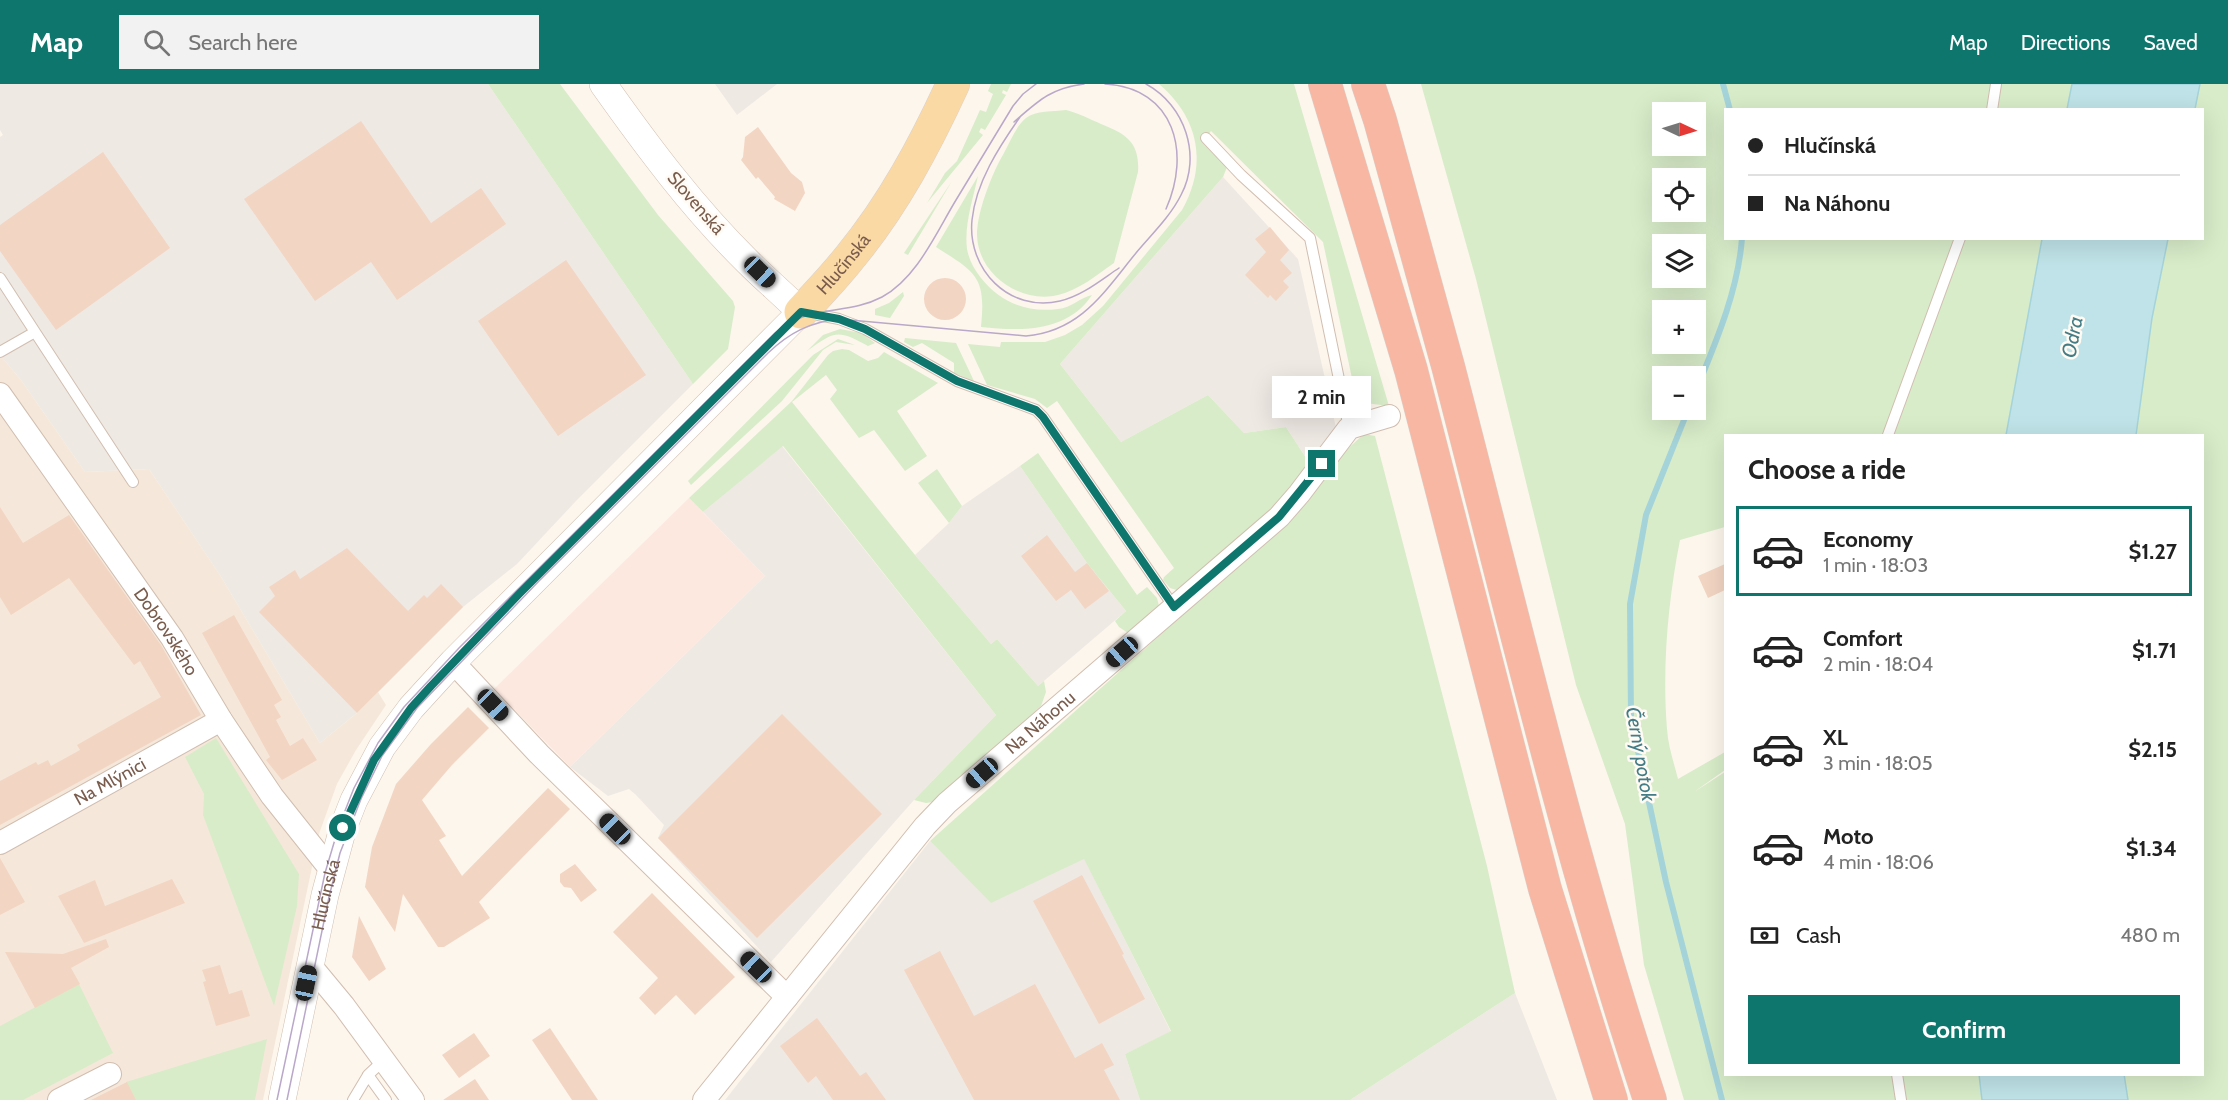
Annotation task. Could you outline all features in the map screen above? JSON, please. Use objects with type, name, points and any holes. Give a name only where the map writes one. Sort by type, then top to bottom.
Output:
[{"type":"highway","points":[[1325,84],[1411,370],[1545,889],[1611,1100]]},
{"type":"highway","points":[[1368,84],[1447,364],[1537,717],[1584,888],[1650,1100]]},
{"type":"main road","name":"Hlučínská","points":[[801,312],[850,257],[876,221],[917,156],[953,84]]},
{"type":"street","name":"Slovenská","points":[[603,84],[649,149],[684,191],[748,262],[801,312]]},
{"type":"street","name":"Hlučínská","points":[[282,1100],[331,870],[343,828],[374,760],[411,708],[453,662],[801,312]]},
{"type":"street","name":"Dobrovského","points":[[0,394],[172,638],[221,720],[272,796],[331,870]]},
{"type":"street","points":[[1349,428],[1389,416]]},
{"type":"street","name":"Na Náhonu","points":[[704,1100],[925,826],[947,803],[1279,517],[1349,428]]},
{"type":"street","points":[[453,662],[539,754],[787,997]]},
{"type":"street","name":"Na Mlýnici","points":[[0,843],[221,720]]},
{"type":"street","points":[[310,966],[344,1006],[376,1068],[413,1100]]},
{"type":"street","points":[[60,1100],[110,1074]]},
{"type":"lane","points":[[1992,108],[1996,84]]},
{"type":"lane","points":[[1206,138],[1241,175],[1310,238],[1349,428]]},
{"type":"lane","points":[[1888,434],[1959,240]]},
{"type":"lane","points":[[0,278],[133,482]]},
{"type":"lane","points":[[801,312],[839,319],[865,329],[957,381],[1036,410],[1174,607]]},
{"type":"lane","points":[[0,352],[34,332]]},
{"type":"lane","points":[[353,1100],[376,1068]]},
{"type":"lane","points":[[376,1068],[386,1100]]},
{"type":"lane","points":[[1897,1076],[1900,1100]]},
{"type":"shaded area","points":[[0,84],[488,84],[693,384],[576,501],[517,564],[463,607],[357,713],[320,743],[220,575],[149,469],[85,472],[21,380],[0,355],[0,137],[3,135],[0,130]]},
{"type":"shaded area","points":[[715,84],[777,84],[737,115]]},
{"type":"shaded area","points":[[1223,177],[1298,259],[1337,432],[1308,461],[1286,427],[1244,433],[1208,395],[1121,442],[1060,364]]},
{"type":"shaded area","points":[[0,355],[21,380],[85,472],[149,469],[220,575],[320,743],[357,713],[378,692],[386,705],[337,784],[319,834],[263,1100],[0,1100]]},
{"type":"shaded area","points":[[782,446],[996,715],[914,800],[771,962],[658,838],[664,825],[636,795],[629,789],[608,796],[570,767],[765,576],[703,512]]},
{"type":"shaded area","points":[[1020,466],[1087,563],[1126,611],[1038,686],[997,639],[991,644],[915,555],[949,523],[962,506]]},
{"type":"shaded area","points":[[689,498],[765,576],[570,767],[494,689]]},
{"type":"shaded area","points":[[930,841],[991,902],[1084,858],[1171,1032],[1125,1054],[1140,1100],[725,1100]]},
{"type":"shaded area","points":[[1515,993],[1557,1100],[1350,1100]]},
{"type":"green space","points":[[488,84],[560,84],[658,215],[733,301],[735,307],[728,349],[693,384]]},
{"type":"green space","points":[[991,84],[1011,84],[1007,92],[1003,90],[1002,93],[1006,95],[985,130],[981,128],[979,132],[983,135],[927,203],[945,173],[957,161],[980,110],[986,112],[993,94],[988,91]]},
{"type":"green space","points":[[1159,84],[1294,84],[1389,406],[1357,402],[1323,242],[1211,131],[1206,138],[1227,167],[1223,177],[1060,364],[1121,442],[1208,395],[1244,433],[1286,427],[1308,461],[1292,490],[1180,591],[1170,588],[1163,580],[1174,568],[1057,401],[1047,408],[1035,399],[987,385],[968,344],[1000,347],[1001,342],[1045,342],[1065,335],[1082,325],[1103,306],[1182,210],[1195,176],[1197,159],[1195,142],[1191,127],[1183,112],[1173,97]]},
{"type":"green space","points":[[1421,84],[2072,84],[2067,108],[1724,108],[1724,240],[2042,240],[2006,434],[1724,434],[1724,527],[1680,540],[1667,634],[1665,682],[1667,729],[1678,779],[1724,753],[1724,771],[1694,792],[1724,773],[1724,1076],[1979,1076],[1982,1100],[1684,1100],[1644,965],[1625,824],[1576,685],[1476,279]]},
{"type":"green space","points":[[2200,84],[2228,84],[2228,1100],[2128,1100],[2124,1076],[2204,1076],[2204,434],[2136,434],[2152,318],[2168,240],[2204,240],[2204,108],[2195,108]]},
{"type":"green space","points":[[1066,110],[1110,128],[1130,141],[1137,153],[1138,172],[1114,263],[1087,282],[1066,293],[1044,297],[1030,295],[1016,291],[1004,283],[985,263],[979,249],[977,235],[980,215],[995,171],[1019,125],[1030,115]]},
{"type":"green space","points":[[978,176],[966,240],[969,257],[976,271],[997,294],[1025,308],[1047,310],[1063,308],[1092,295],[1070,317],[1042,327],[1027,329],[981,327],[982,297],[976,278],[961,263],[936,247]]},
{"type":"green space","points":[[952,181],[908,255],[904,253]]},
{"type":"green space","points":[[903,292],[904,296],[890,318],[875,315],[875,309],[889,303]]},
{"type":"green space","points":[[840,329],[861,333],[875,343],[868,346],[849,337],[836,335],[824,339],[807,351],[823,335]]},
{"type":"green space","points":[[905,338],[956,343],[974,381],[954,373],[954,363],[922,343],[913,347],[904,342]]},
{"type":"green space","points":[[838,339],[855,345],[836,342],[823,350],[782,401],[691,485],[688,481],[813,355]]},
{"type":"green space","points":[[842,349],[849,350],[868,361],[878,358],[884,352],[938,383],[897,411],[927,456],[905,471],[874,430],[859,438],[830,399],[837,390],[826,375],[792,402],[915,555],[991,644],[997,639],[1038,686],[1044,681],[1046,692],[1041,706],[933,802],[914,800],[996,715],[783,446],[703,512],[689,498],[792,401],[828,355]]},
{"type":"green space","points":[[1364,434],[1375,436],[1487,866],[1515,993],[1350,1100],[1140,1100],[1125,1054],[1171,1031],[1084,859],[991,903],[930,841],[1301,509],[1343,453]]},
{"type":"green space","points":[[1038,453],[1137,595],[1147,587],[1157,598],[1159,606],[1128,633],[1115,621],[1126,611],[1087,563],[1020,466]]},
{"type":"green space","points":[[937,469],[962,506],[949,523],[918,483]]},
{"type":"green space","points":[[216,738],[299,874],[297,906],[274,1006],[203,815],[204,794],[185,757]]},
{"type":"green space","points":[[79,984],[113,1053],[23,1100],[0,1100],[0,1026]]},
{"type":"green space","points":[[267,1039],[255,1100],[135,1100],[126,1082]]},
{"type":"water","points":[[2072,84],[2200,84],[2195,108],[2067,108]]},
{"type":"water","name":"Odra","points":[[2042,240],[2168,240],[2152,318],[2136,434],[2006,434]]},
{"type":"water","points":[[1979,1076],[2124,1076],[2128,1100],[1982,1100]]},
{"type":"building","points":[[361,121],[431,223],[481,188],[506,224],[397,300],[371,262],[315,301],[244,199]]},
{"type":"building","points":[[758,127],[791,173],[802,182],[805,193],[795,211],[774,199],[775,197],[758,177],[756,179],[741,160],[745,137]]},
{"type":"building","points":[[103,152],[170,248],[56,330],[0,251],[0,225]]},
{"type":"building","points":[[1270,227],[1289,250],[1280,260],[1292,273],[1283,281],[1289,287],[1276,301],[1270,295],[1268,298],[1245,275],[1266,252],[1255,239]]},
{"type":"building","points":[[566,260],[646,375],[558,436],[478,321]]},
{"type":"building","points":[[945,278],[960,284],[966,299],[960,314],[945,320],[930,314],[924,299],[930,284]]},
{"type":"building","points":[[0,507],[23,543],[69,515],[161,645],[201,715],[0,825],[0,781],[36,762],[38,765],[48,760],[51,766],[80,750],[77,745],[161,697],[140,661],[134,665],[69,578],[11,615],[0,597]]},
{"type":"building","points":[[1047,535],[1075,572],[1087,563],[1109,591],[1085,609],[1071,590],[1056,601],[1021,556]]},
{"type":"building","points":[[347,548],[408,611],[424,595],[427,598],[441,584],[463,607],[357,713],[259,612],[275,596],[269,587],[295,570],[300,579]]},
{"type":"building","points":[[1724,564],[1724,590],[1708,598],[1698,576]]},
{"type":"building","points":[[234,615],[282,700],[274,705],[281,717],[276,720],[290,746],[303,738],[317,760],[282,780],[266,760],[270,757],[202,633]]},
{"type":"building","points":[[468,707],[489,728],[452,765],[422,800],[446,836],[439,840],[462,876],[548,788],[570,809],[479,902],[490,918],[444,947],[438,947],[403,894],[395,932],[365,887],[372,847],[396,784]]},
{"type":"building","points":[[782,714],[882,814],[757,938],[658,838]]},
{"type":"building","points":[[0,858],[25,902],[0,915]]},
{"type":"building","points":[[575,864],[597,890],[581,902],[571,888],[564,887],[560,882],[560,874]]},
{"type":"building","points":[[1082,875],[1145,999],[1099,1024],[1033,901]]},
{"type":"building","points":[[172,879],[185,903],[84,943],[58,896],[95,880],[105,906]]},
{"type":"building","points":[[652,893],[735,977],[695,1015],[676,995],[655,1015],[639,998],[658,978],[613,932]]},
{"type":"building","points":[[359,916],[386,969],[369,981],[352,957]]},
{"type":"building","points":[[106,939],[109,947],[71,968],[80,984],[35,1008],[5,952],[63,954]]},
{"type":"building","points":[[940,951],[974,1016],[1035,984],[1075,1058],[1102,1043],[1114,1065],[1104,1070],[1120,1100],[974,1100],[904,970]]},
{"type":"building","points":[[220,965],[229,994],[242,990],[250,1016],[216,1026],[203,982],[206,981],[202,970]]},
{"type":"building","points":[[817,1018],[860,1076],[866,1072],[886,1100],[833,1100],[816,1076],[808,1083],[780,1046]]},
{"type":"building","points":[[550,1028],[598,1100],[572,1100],[532,1040]]},
{"type":"building","points":[[474,1033],[490,1056],[459,1078],[442,1055]]},
{"type":"building","points":[[475,1079],[489,1100],[443,1100]]},
{"type":"building","points":[[127,1082],[136,1100],[91,1100]]},
{"type":"waterway","name":"Černý potok","points":[[1723,84],[1729,108]]},
{"type":"waterway","name":"Černý potok","points":[[1706,366],[1731,298],[1742,240]]},
{"type":"waterway","name":"Černý potok","points":[[1684,420],[1646,515],[1630,604],[1631,718],[1666,882],[1722,1100]]},
{"type":"tram line","points":[[277,1100],[325,873],[339,826],[354,788],[378,743],[404,707],[459,648],[775,333],[801,317],[869,303],[894,289],[906,278],[925,254],[1013,106],[1036,84]]},
{"type":"tram line","points":[[1014,122],[1054,92],[1084,84]]},
{"type":"tram line","points":[[1105,84],[1129,88],[1148,97],[1162,111],[1171,127],[1176,146],[1177,166],[1166,209]]},
{"type":"tram line","points":[[287,1100],[340,853],[361,799],[382,756],[417,708],[539,581],[768,353],[792,334],[809,326],[839,319],[1026,336],[1045,333],[1062,326],[1077,318],[1090,307],[1166,218],[1177,203],[1187,180],[1190,164],[1189,148],[1180,118],[1160,93],[1146,84]]},
{"type":"tram line","points":[[1020,117],[1004,140],[983,179],[974,206],[972,238],[976,255],[984,270],[1008,294],[1041,303],[1060,301],[1076,295],[1119,268]]},
{"type":"route","points":[[343,828],[374,760],[411,708],[520,593],[801,312],[839,319],[865,329],[947,377],[1036,410],[1174,607],[1279,517],[1322,464]]}]
